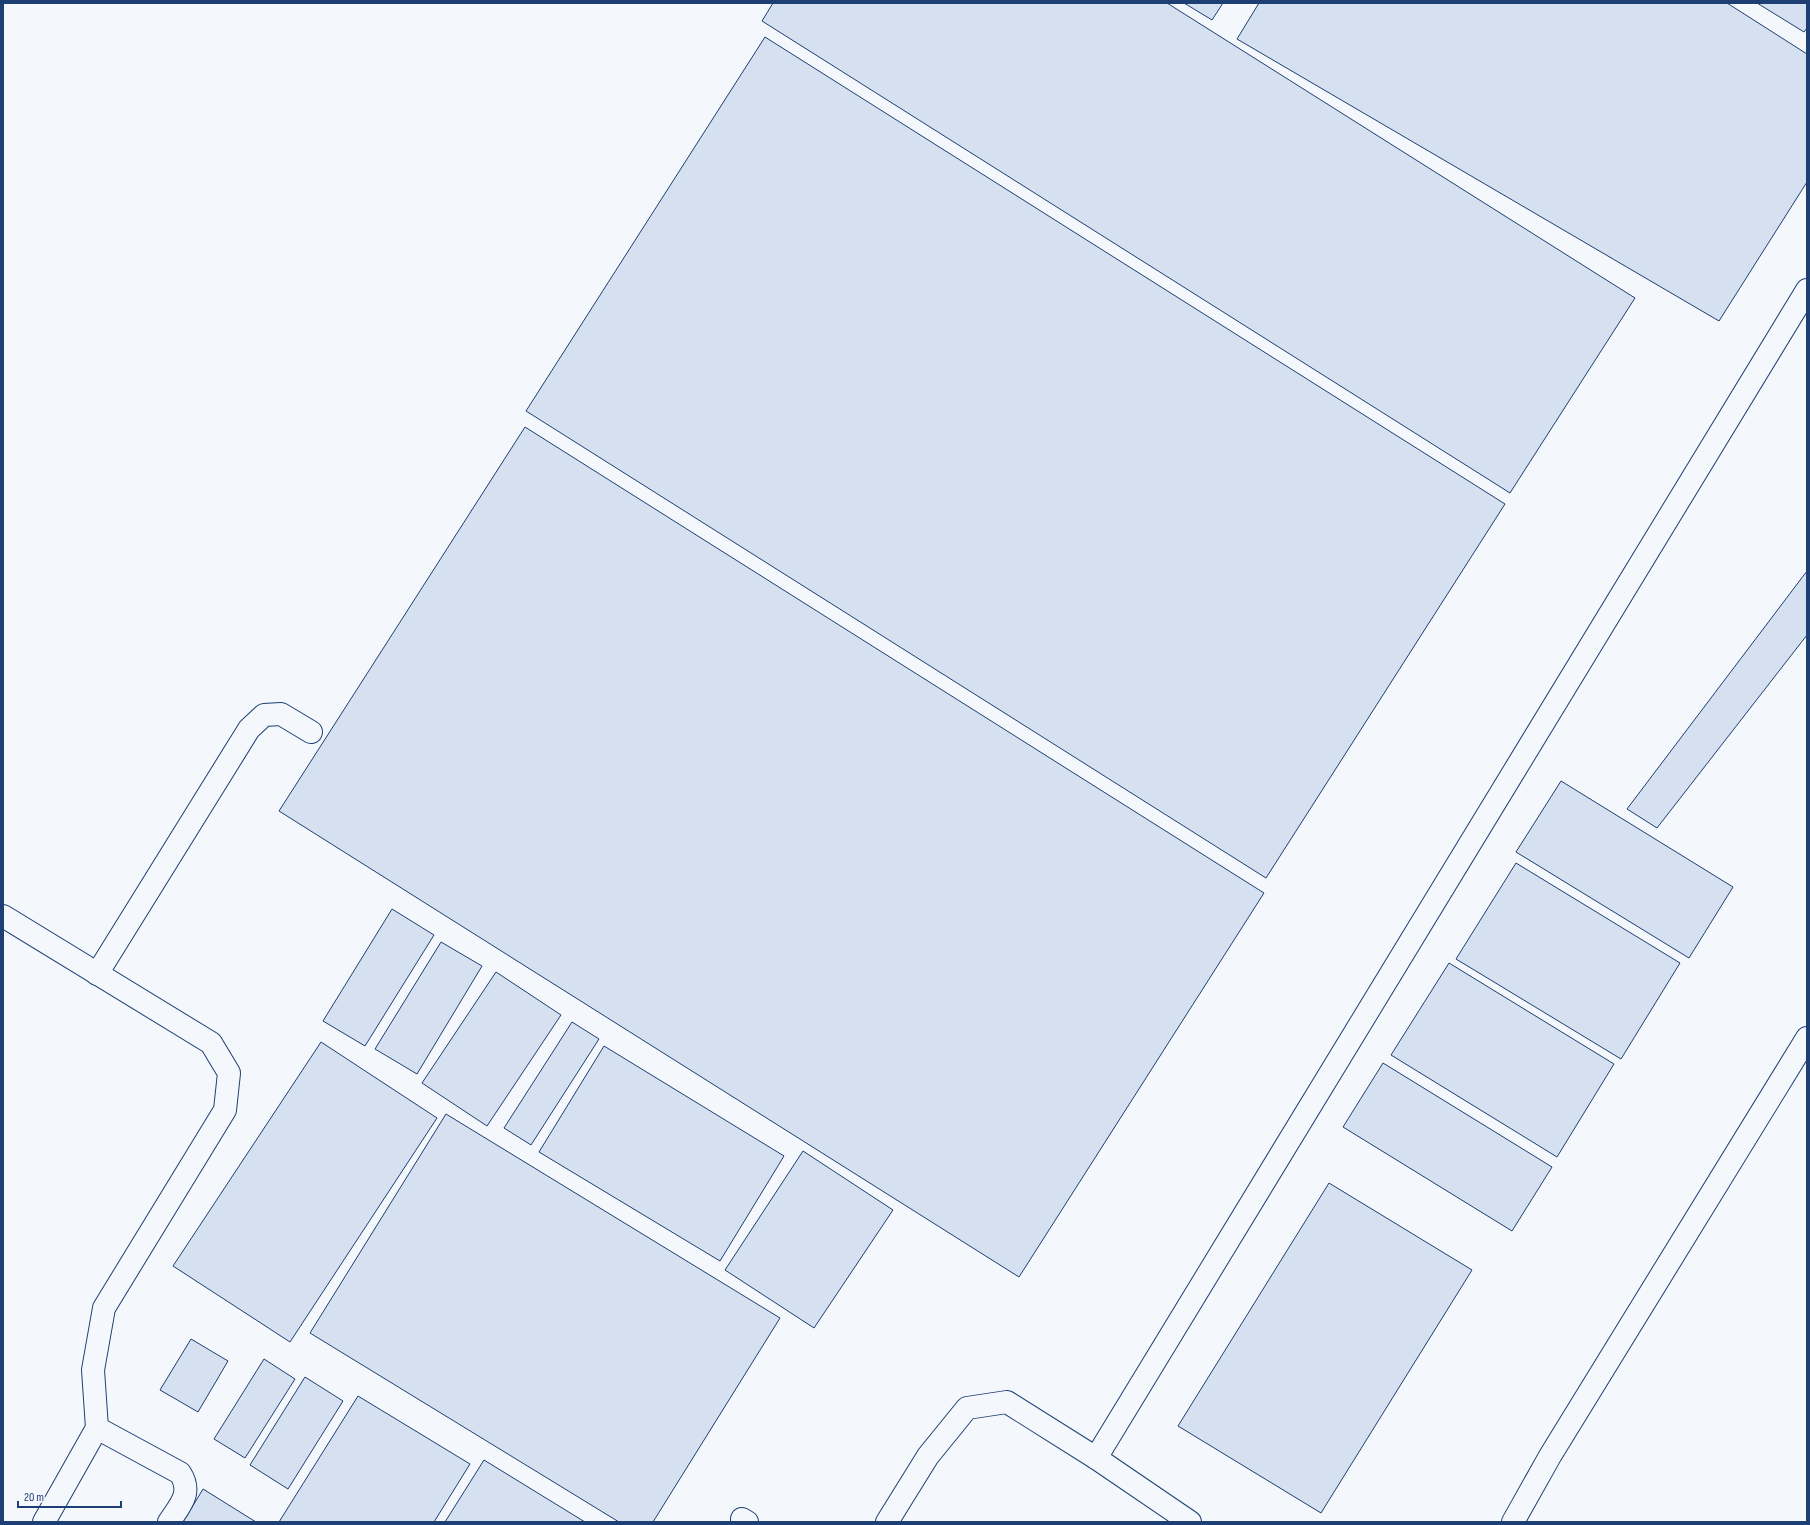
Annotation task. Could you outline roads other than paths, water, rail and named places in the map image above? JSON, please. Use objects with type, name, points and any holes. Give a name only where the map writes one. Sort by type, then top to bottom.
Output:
[{"type":"lane","points":[[1096,1458],[1807,290]]},
{"type":"lane","points":[[97,974],[249,729],[264,715],[281,714],[311,732]]},
{"type":"lane","points":[[3,916],[211,1043],[229,1073],[224,1110],[104,1308],[93,1370],[97,1428],[44,1522]]},
{"type":"lane","points":[[1513,1522],[1550,1456],[1805,1045]]},
{"type":"lane","points":[[887,1522],[928,1456],[967,1408],[1007,1402],[1096,1458],[1190,1522]]},
{"type":"lane","points":[[97,1428],[180,1473],[186,1482],[185,1497],[169,1522]]}]
